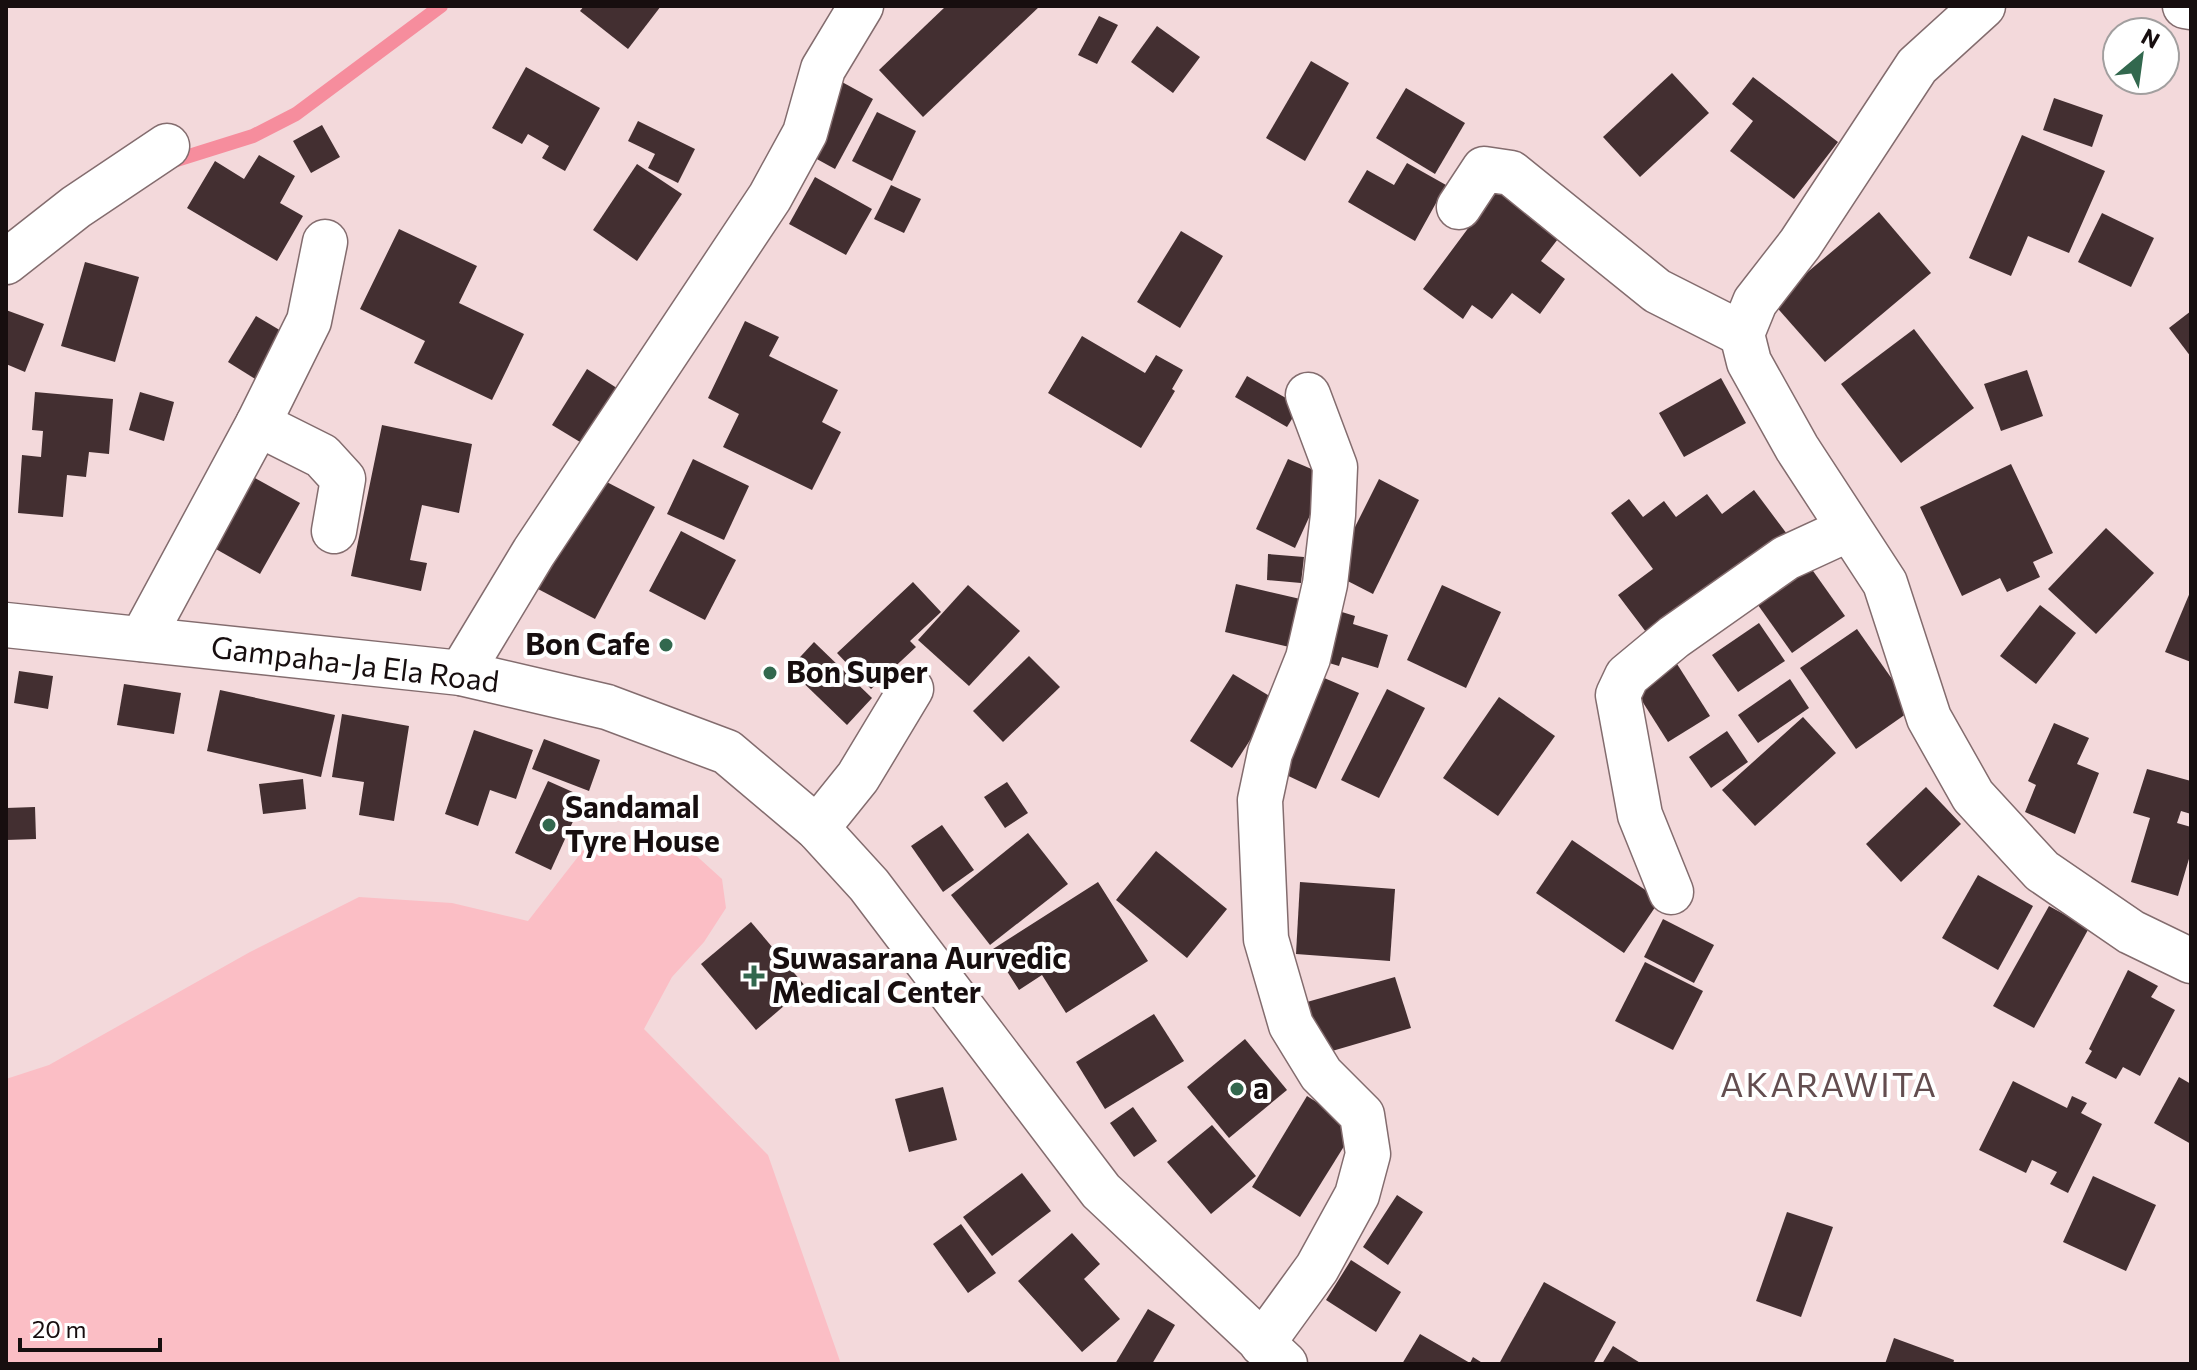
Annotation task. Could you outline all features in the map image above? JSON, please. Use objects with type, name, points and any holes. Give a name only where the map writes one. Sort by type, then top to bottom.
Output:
[{"type":"main road","points":[[461,673],[534,552],[770,197],[805,133],[823,69],[861,6]]},
{"type":"main road","points":[[1983,6],[1917,66],[1800,244],[1755,302],[1742,334],[1749,362],[1797,448],[1885,583],[1929,718],[1973,796],[2042,871],[2131,932],[2191,961]]},
{"type":"main road","points":[[2185,6],[2191,7]]},
{"type":"main road","points":[[6,262],[76,207],[167,146]]},
{"type":"main road","points":[[1459,207],[1484,169],[1511,173],[1657,291],[1742,334]]},
{"type":"main road","points":[[142,639],[258,424],[309,321],[325,242]]},
{"type":"main road","points":[[1274,1354],[1357,1195],[1368,1154],[1362,1115],[1321,1074],[1291,1025],[1266,939],[1260,800],[1270,753],[1308,658],[1325,584],[1333,515],[1335,467],[1308,395]]},
{"type":"main road","points":[[258,424],[322,456],[343,479],[334,531]]},
{"type":"main road","points":[[1671,892],[1640,815],[1618,695],[1627,676],[1674,637],[1786,558],[1849,529]]},
{"type":"main road","name":"Gampaha-Ja Ela Road","points":[[6,625],[461,673],[607,707],[727,752],[817,828],[869,885],[1101,1191],[1274,1354]]},
{"type":"main road","points":[[817,828],[858,777],[911,689]]},
{"type":"shaded area","points":[[632,835],[690,850],[722,879],[726,908],[704,942],[672,977],[644,1029],[768,1155],[841,1364],[6,1364],[6,1079],[49,1065],[250,952],[359,897],[452,903],[528,921],[591,840]]},
{"type":"building","points":[[584,6],[661,6],[628,49],[580,11]]},
{"type":"building","points":[[946,6],[1040,6],[923,117],[879,70]]},
{"type":"building","points":[[1099,16],[1118,25],[1097,64],[1078,55]]},
{"type":"building","points":[[1157,26],[1200,57],[1173,93],[1131,62]]},
{"type":"building","points":[[1311,61],[1349,83],[1305,161],[1266,138]]},
{"type":"building","points":[[526,67],[600,108],[565,171],[542,158],[549,146],[528,134],[522,144],[492,128]]},
{"type":"building","points":[[1672,73],[1709,113],[1640,177],[1603,137]]},
{"type":"building","points":[[1753,77],[1838,142],[1794,199],[1730,151],[1753,121],[1732,104]]},
{"type":"building","points":[[842,82],[873,99],[835,169],[804,152]]},
{"type":"building","points":[[1406,88],[1465,123],[1435,174],[1376,138]]},
{"type":"building","points":[[2054,98],[2103,115],[2092,147],[2043,130]]},
{"type":"building","points":[[877,112],[916,131],[892,181],[852,161]]},
{"type":"building","points":[[638,121],[695,149],[678,183],[648,168],[655,154],[628,141]]},
{"type":"building","points":[[322,125],[340,157],[311,173],[293,141]]},
{"type":"building","points":[[2022,135],[2105,171],[2069,253],[2028,236],[2011,276],[1969,258]]},
{"type":"building","points":[[259,155],[295,176],[280,203],[303,216],[277,261],[187,208],[215,161],[244,179]]},
{"type":"building","points":[[1407,163],[1446,185],[1415,241],[1348,202],[1367,170],[1394,185]]},
{"type":"building","points":[[637,164],[682,194],[637,261],[593,230]]},
{"type":"building","points":[[815,177],[872,209],[846,255],[789,224]]},
{"type":"building","points":[[891,185],[921,199],[904,233],[874,219]]},
{"type":"building","points":[[1498,188],[1561,235],[1541,261],[1565,279],[1540,314],[1512,293],[1492,319],[1472,305],[1463,319],[1423,289]]},
{"type":"building","points":[[1879,212],[1931,273],[1825,362],[1772,302]]},
{"type":"building","points":[[2102,213],[2154,238],[2131,287],[2078,262]]},
{"type":"building","points":[[399,229],[477,266],[459,303],[524,334],[492,400],[414,363],[425,341],[360,309]]},
{"type":"building","points":[[1181,231],[1223,256],[1180,328],[1137,302]]},
{"type":"building","points":[[85,262],[139,277],[115,362],[61,346]]},
{"type":"building","points":[[6,310],[44,324],[25,372],[6,364]]},
{"type":"building","points":[[2191,311],[2191,357],[2169,328]]},
{"type":"building","points":[[256,316],[288,335],[260,382],[228,362]]},
{"type":"building","points":[[745,321],[779,337],[769,356],[838,390],[822,422],[841,432],[812,490],[723,447],[739,414],[708,398]]},
{"type":"building","points":[[1914,329],[1974,408],[1901,463],[1841,384]]},
{"type":"building","points":[[1082,336],[1145,373],[1156,355],[1183,370],[1172,389],[1175,391],[1141,448],[1048,393]]},
{"type":"building","points":[[587,369],[620,390],[585,445],[552,425]]},
{"type":"building","points":[[2027,370],[2043,416],[2001,431],[1984,384]]},
{"type":"building","points":[[1247,376],[1300,406],[1287,427],[1235,397]]},
{"type":"building","points":[[1721,378],[1746,423],[1684,457],[1659,413]]},
{"type":"building","points":[[35,392],[113,399],[109,454],[89,452],[86,477],[67,475],[63,517],[18,513],[22,455],[41,457],[43,431],[32,430]]},
{"type":"building","points":[[140,392],[174,402],[164,441],[129,430]]},
{"type":"building","points":[[382,425],[472,444],[459,513],[422,505],[410,560],[427,563],[421,591],[351,576]]},
{"type":"building","points":[[693,459],[749,486],[724,540],[667,514]]},
{"type":"building","points":[[1288,459],[1328,476],[1295,548],[1256,529]]},
{"type":"building","points":[[2011,464],[2053,553],[2033,562],[2040,577],[2007,592],[2000,578],[1962,596],[1920,507]]},
{"type":"building","points":[[246,473],[300,503],[260,574],[207,544]]},
{"type":"building","points":[[597,477],[655,507],[595,619],[538,589]]},
{"type":"building","points":[[1379,479],[1419,500],[1373,594],[1332,573]]},
{"type":"building","points":[[1754,490],[1787,534],[1649,636],[1618,595],[1653,569],[1611,513],[1629,499],[1643,517],[1664,501],[1676,517],[1707,494],[1722,514]]},
{"type":"building","points":[[2106,528],[2154,573],[2096,634],[2048,589]]},
{"type":"building","points":[[681,531],[736,560],[705,620],[649,591]]},
{"type":"building","points":[[1268,554],[1304,557],[1301,583],[1267,580]]},
{"type":"building","points":[[1806,561],[1845,616],[1792,653],[1753,598]]},
{"type":"building","points":[[913,582],[941,612],[910,641],[916,647],[871,689],[837,653]]},
{"type":"building","points":[[1236,584],[1309,601],[1298,649],[1225,632]]},
{"type":"building","points":[[968,585],[1020,631],[969,686],[918,640]]},
{"type":"building","points":[[1442,585],[1501,612],[1466,688],[1407,660]]},
{"type":"building","points":[[2191,590],[2191,662],[2165,652]]},
{"type":"building","points":[[2040,605],[2076,633],[2036,684],[2000,656]]},
{"type":"building","points":[[1332,609],[1355,616],[1353,624],[1388,635],[1378,668],[1342,657],[1339,666],[1316,659]]},
{"type":"building","points":[[1759,623],[1785,661],[1738,692],[1712,655]]},
{"type":"building","points":[[1857,629],[1913,709],[1856,749],[1800,668]]},
{"type":"building","points":[[814,642],[872,698],[847,725],[789,669]]},
{"type":"building","points":[[1029,656],[1060,687],[1003,742],[973,711]]},
{"type":"building","points":[[1672,656],[1710,716],[1668,742],[1630,682]]},
{"type":"building","points":[[19,671],[53,676],[48,709],[14,703]]},
{"type":"building","points":[[1308,671],[1359,693],[1316,789],[1282,773]]},
{"type":"building","points":[[1233,674],[1276,700],[1232,768],[1190,741]]},
{"type":"building","points":[[1790,679],[1809,708],[1758,743],[1738,715]]},
{"type":"building","points":[[124,684],[181,693],[174,734],[117,725]]},
{"type":"building","points":[[1387,689],[1425,708],[1379,798],[1341,780]]},
{"type":"building","points":[[220,690],[335,715],[321,777],[207,751]]},
{"type":"building","points":[[1499,697],[1555,736],[1498,816],[1443,778]]},
{"type":"building","points":[[342,714],[409,726],[394,821],[359,815],[364,782],[332,777]]},
{"type":"building","points":[[1803,717],[1836,753],[1755,826],[1722,790]]},
{"type":"building","points":[[2054,723],[2089,738],[2077,764],[2099,773],[2075,834],[2025,812],[2036,785],[2028,781]]},
{"type":"building","points":[[474,730],[533,750],[516,799],[490,790],[478,826],[445,814]]},
{"type":"building","points":[[1727,731],[1748,762],[1711,788],[1689,757]]},
{"type":"building","points":[[544,739],[600,760],[589,791],[532,769]]},
{"type":"building","points":[[2147,769],[2191,781],[2191,814],[2181,811],[2177,823],[2191,827],[2191,852],[2178,896],[2131,882],[2150,818],[2133,813]]},
{"type":"building","points":[[303,779],[306,809],[263,814],[259,784]]},
{"type":"building","name":"Sandamal Tyre House","points":[[548,781],[584,797],[551,870],[515,853]]},
{"type":"building","points":[[1007,782],[1028,813],[1005,828],[984,797]]},
{"type":"building","points":[[1926,787],[1961,824],[1901,882],[1866,844]]},
{"type":"building","points":[[35,807],[36,839],[6,840],[6,808]]},
{"type":"building","points":[[942,825],[974,870],[943,892],[911,846]]},
{"type":"building","points":[[1028,833],[1068,884],[990,945],[951,895]]},
{"type":"building","points":[[1572,840],[1660,900],[1624,953],[1536,893]]},
{"type":"building","points":[[1156,851],[1227,909],[1187,958],[1116,900]]},
{"type":"building","points":[[1978,875],[2033,906],[1998,970],[1942,938]]},
{"type":"building","points":[[1098,882],[1148,961],[1066,1013],[1042,975],[1019,990],[993,949]]},
{"type":"building","points":[[1300,882],[1395,889],[1390,961],[1296,954]]},
{"type":"building","points":[[2049,906],[2089,928],[2034,1028],[1993,1006]]},
{"type":"building","points":[[1663,919],[1714,945],[1694,983],[1644,957]]},
{"type":"building","name":"Suwasarana Aurvedic Medical Center","points":[[751,922],[806,987],[756,1030],[701,964]]},
{"type":"building","points":[[1645,962],[1703,991],[1673,1050],[1615,1021]]},
{"type":"building","points":[[2128,970],[2158,986],[2151,997],[2175,1010],[2140,1076],[2123,1067],[2116,1079],[2085,1063]]},
{"type":"building","points":[[1395,977],[1411,1028],[1315,1056],[1300,1004]]},
{"type":"building","points":[[1154,1014],[1184,1061],[1105,1109],[1076,1062]]},
{"type":"building","name":"a","points":[[1245,1039],[1287,1090],[1229,1138],[1187,1087]]},
{"type":"building","points":[[2179,1077],[2191,1084],[2191,1144],[2154,1123]]},
{"type":"building","points":[[2013,1081],[2067,1108],[2072,1096],[2087,1103],[2081,1113],[2102,1124],[2068,1193],[2050,1184],[2057,1172],[2032,1160],[2026,1173],[1979,1150]]},
{"type":"building","points":[[943,1087],[957,1140],[909,1152],[895,1099]]},
{"type":"building","points":[[1307,1096],[1356,1127],[1300,1217],[1252,1187]]},
{"type":"building","points":[[1133,1107],[1157,1141],[1134,1157],[1110,1123]]},
{"type":"building","points":[[1212,1125],[1256,1176],[1211,1214],[1167,1162]]},
{"type":"building","points":[[1022,1173],[1051,1211],[992,1256],[963,1217]]},
{"type":"building","points":[[2093,1176],[2156,1205],[2126,1271],[2063,1242]]},
{"type":"building","points":[[1397,1195],[1423,1212],[1388,1265],[1363,1247]]},
{"type":"building","points":[[1787,1212],[1833,1227],[1801,1317],[1756,1301]]},
{"type":"building","points":[[961,1224],[996,1273],[968,1293],[933,1244]]},
{"type":"building","points":[[1072,1233],[1100,1264],[1084,1279],[1120,1319],[1082,1352],[1018,1281]]},
{"type":"building","points":[[1351,1260],[1401,1292],[1376,1332],[1326,1300]]},
{"type":"building","points":[[1544,1282],[1616,1322],[1593,1364],[1499,1364]]},
{"type":"building","points":[[1148,1309],[1175,1325],[1152,1364],[1115,1364]]},
{"type":"building","points":[[1420,1334],[1470,1363],[1473,1357],[1484,1364],[1402,1364]]},
{"type":"building","points":[[1894,1338],[1954,1360],[1953,1364],[1885,1364]]},
{"type":"building","points":[[1613,1346],[1642,1364],[1602,1364]]},
{"type":"waterway","points":[[170,162],[253,136],[296,114],[441,6]]},
{"type":"place","name":"Bon Cafe","points":[[666,645]]},
{"type":"place","name":"Bon Super","points":[[770,673]]},
{"type":"place","name":"Sandamal Tyre House","points":[[549,825]]},
{"type":"place","name":"Suwasarana Aurvedic Medical Center","points":[[754,976]]},
{"type":"place","name":"a","points":[[1237,1089]]},
{"type":"district","name":"AKARAWITA","points":[[1829,1085]]}]
